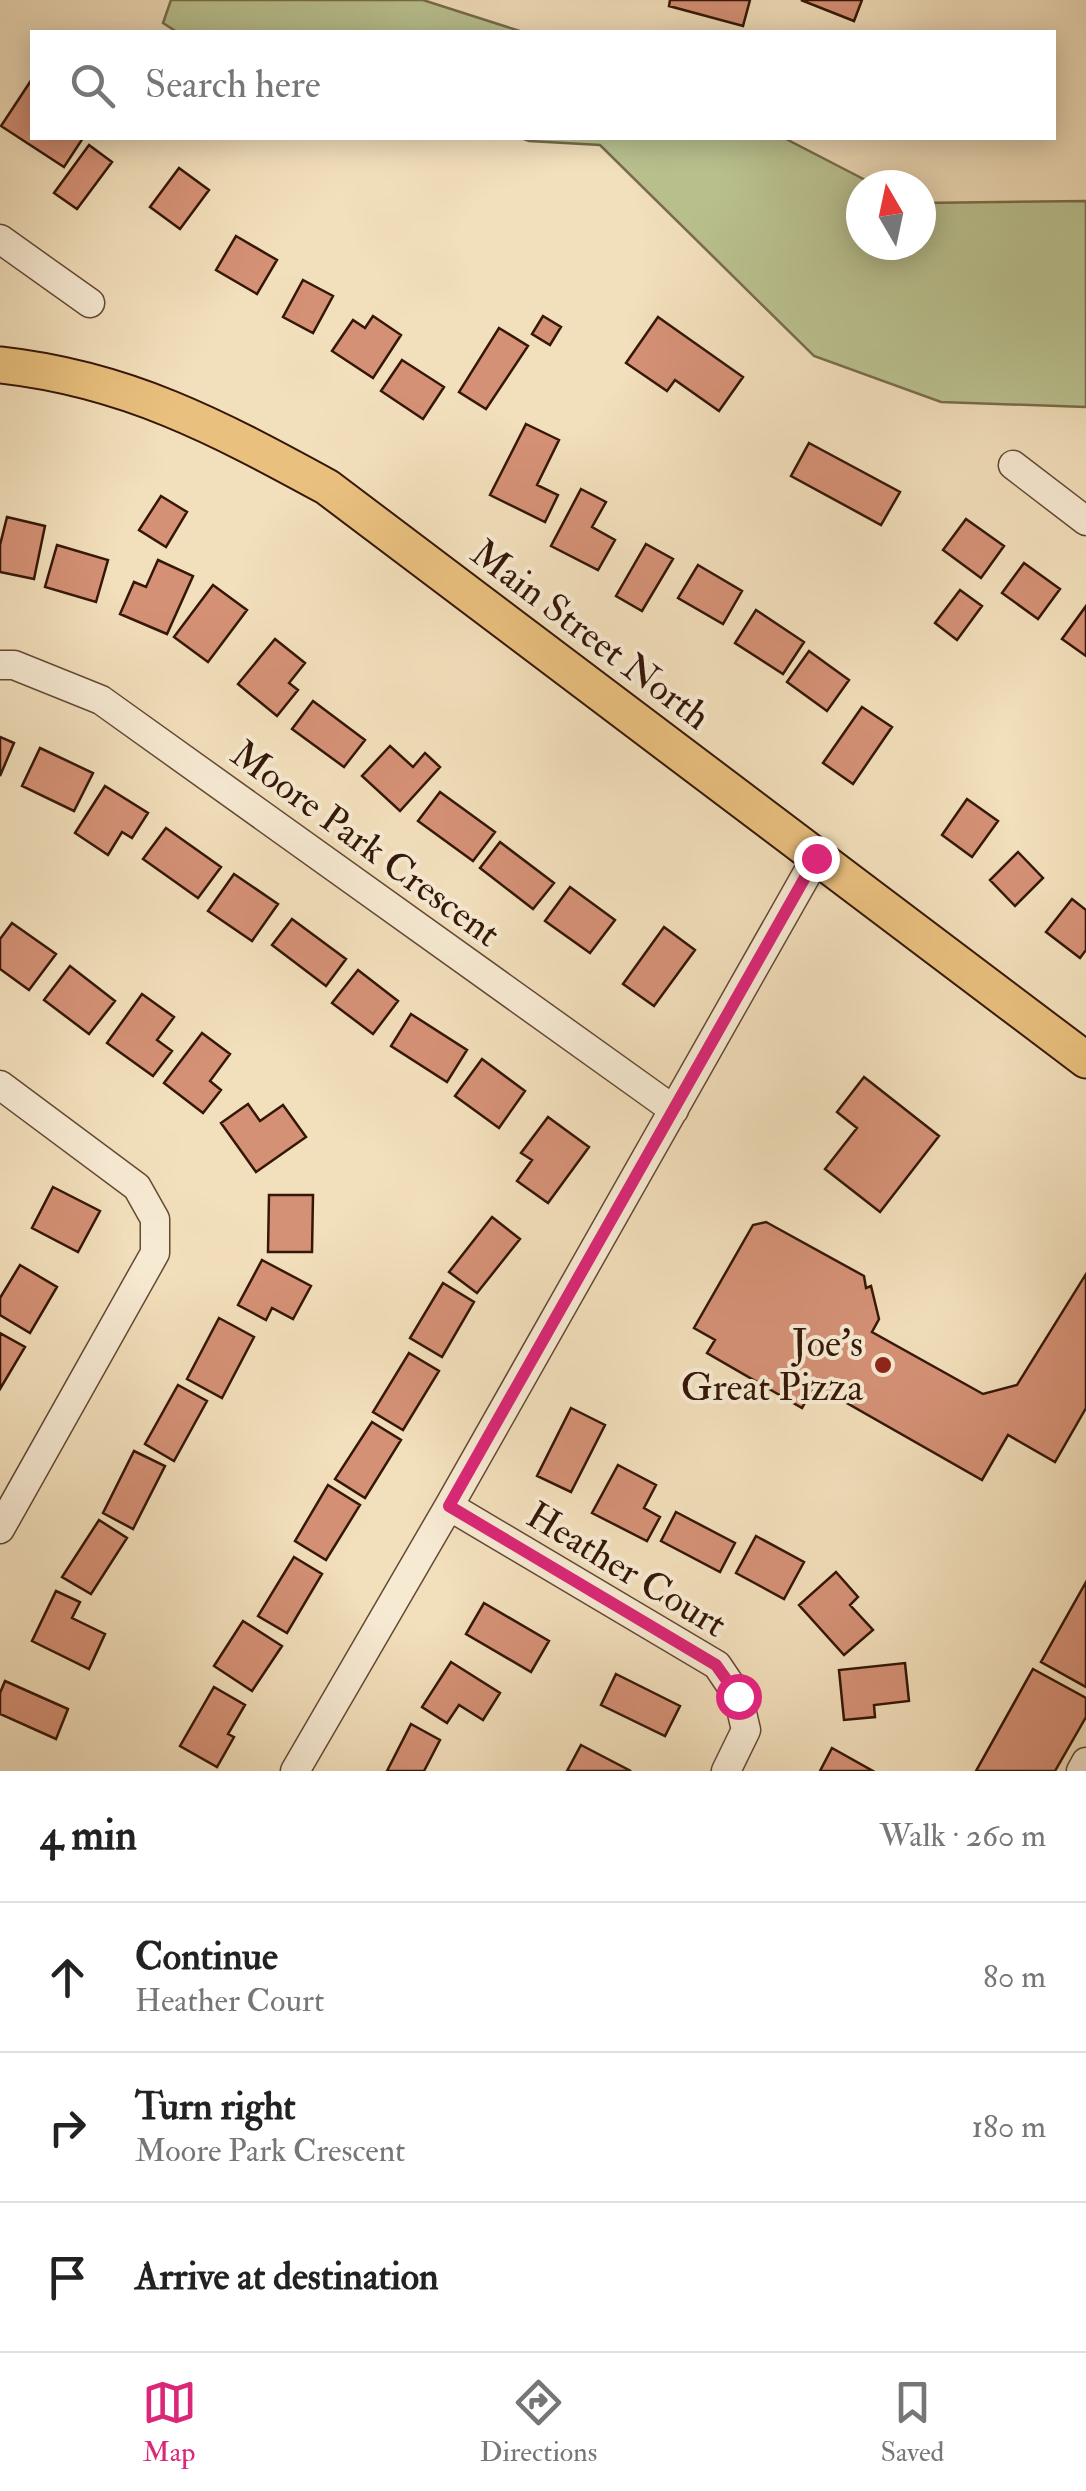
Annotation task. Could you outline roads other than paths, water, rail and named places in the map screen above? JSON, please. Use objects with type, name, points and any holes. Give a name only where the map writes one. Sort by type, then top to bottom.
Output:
[{"type":"main road","name":"Main Street North","points":[[0,365],[124,389],[215,426],[327,487],[1086,1060]]},
{"type":"street","points":[[0,240],[90,303]]},
{"type":"street","points":[[1013,466],[1086,521]]},
{"type":"street","name":"Moore Park Crescent","points":[[0,665],[14,665],[101,700],[674,1110]]},
{"type":"street","points":[[295,1771],[816,858]]},
{"type":"street","points":[[0,1085],[137,1188],[155,1219],[155,1253],[0,1528]]},
{"type":"street","name":"Heather Court","points":[[449,1506],[716,1665],[738,1696],[746,1730],[726,1771]]},
{"type":"street","points":[[1082,1771],[1086,1762]]},
{"type":"place","name":"Joe's Great Pizza","points":[[883,1365]]}]
